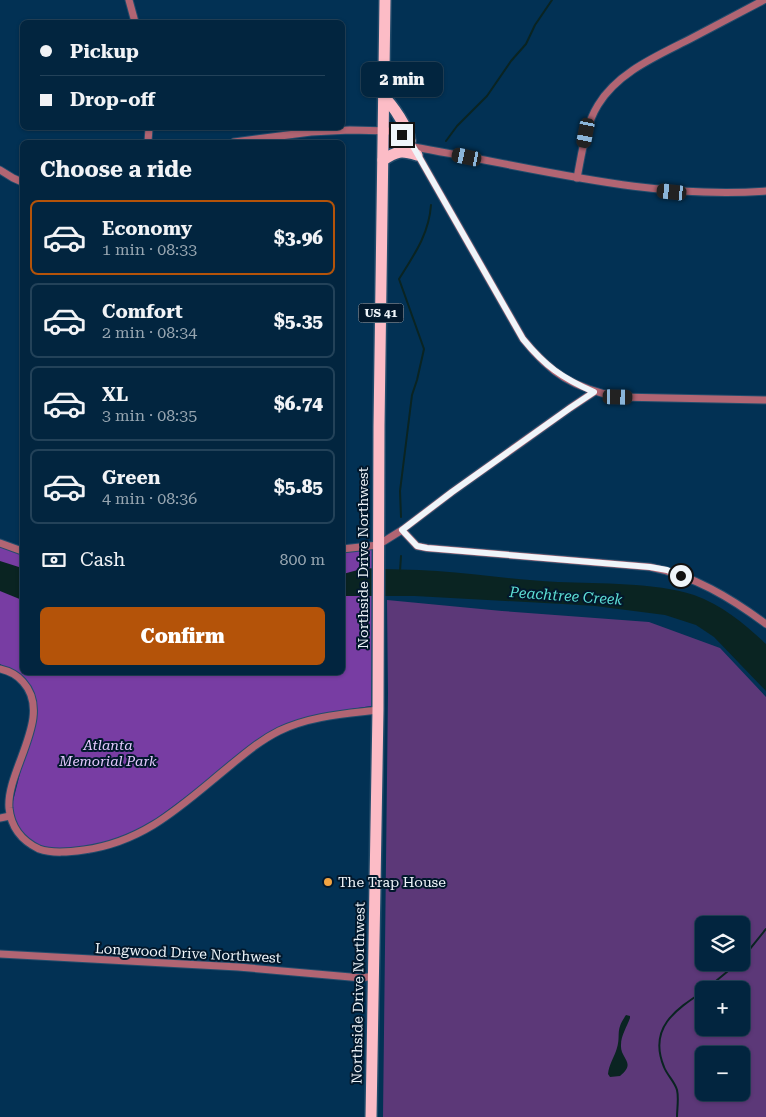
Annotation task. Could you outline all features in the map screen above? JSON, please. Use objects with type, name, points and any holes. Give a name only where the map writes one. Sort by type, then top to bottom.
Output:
[{"type":"main road","name":"Northside Drive Northwest","points":[[372,1117],[385,0]]},
{"type":"main road","points":[[383,96],[390,102],[409,132],[413,147],[395,152],[383,160]]},
{"type":"street","points":[[128,0],[134,20]]},
{"type":"street","points":[[577,178],[586,133],[592,116],[603,97],[618,81],[655,57],[764,0]]},
{"type":"street","points":[[251,140],[326,131],[383,130],[399,133],[413,147],[523,339],[536,355],[552,369],[569,381],[594,392],[618,397],[766,400]]},
{"type":"street","points":[[413,147],[620,186],[672,192],[734,193],[766,191]]},
{"type":"street","points":[[0,170],[20,181]]},
{"type":"street","points":[[345,549],[378,545],[402,530],[452,492],[594,392]]},
{"type":"street","points":[[402,530],[417,546],[427,548],[667,570],[726,596],[766,624]]},
{"type":"street","points":[[0,543],[20,550]]},
{"type":"street","points":[[0,669],[12,673],[25,685],[30,692],[34,707],[32,722],[10,796],[10,816],[14,827],[32,846],[54,852],[76,851],[110,845],[136,835],[161,821],[248,750],[280,731],[323,716],[378,710]]},
{"type":"street","points":[[0,818],[10,816]]},
{"type":"street","name":"Longwood Drive Northwest","points":[[0,954],[238,968],[362,978],[373,976]]},
{"type":"shaded area","points":[[387,600],[649,622],[720,648],[766,697],[766,1117],[383,1117],[388,693]]},
{"type":"green space","name":"Atlanta Memorial Park","points":[[382,544],[372,590],[374,606],[371,706],[320,714],[274,732],[134,835],[88,854],[27,845],[9,817],[36,710],[27,682],[0,664],[0,546],[20,553],[20,675],[345,675],[345,549]]},
{"type":"water","points":[[0,561],[20,567],[20,599],[0,591]]},
{"type":"water","name":"Peachtree Creek","points":[[365,568],[437,571],[543,581],[645,586],[694,595],[714,604],[733,616],[766,644],[766,691],[714,637],[696,625],[665,615],[563,604],[415,596],[345,596],[345,573]]},
{"type":"water","points":[[626,1015],[630,1016],[630,1018],[621,1041],[621,1050],[628,1064],[620,1076],[610,1077],[608,1074],[609,1068],[618,1046],[620,1026]]},
{"type":"waterway","points":[[446,141],[457,126],[487,96],[511,61],[526,44],[535,25],[552,0]]},
{"type":"waterway","points":[[401,517],[400,491],[412,395],[424,349],[399,279],[424,235],[430,216],[431,205]]},
{"type":"waterway","points":[[400,571],[401,556]]},
{"type":"waterway","points":[[750,949],[766,929]]},
{"type":"waterway","points":[[716,981],[728,971]]},
{"type":"waterway","points":[[677,1117],[677,1090],[664,1067],[659,1041],[667,1021],[683,1005],[695,997]]},
{"type":"place","name":"The Trap House","points":[[328,882]]},
{"type":"route","points":[[402,135],[410,141],[523,339],[536,355],[552,369],[569,381],[594,392],[452,492],[402,530],[417,546],[427,548],[650,567],[667,570],[681,576]]}]
